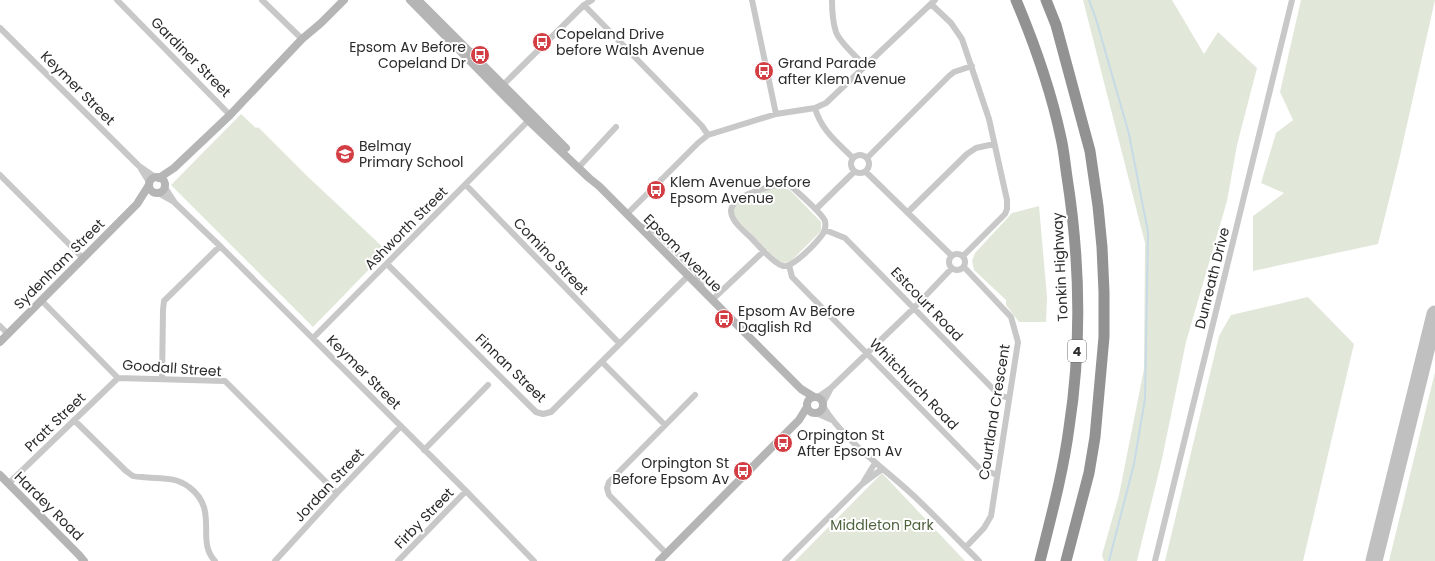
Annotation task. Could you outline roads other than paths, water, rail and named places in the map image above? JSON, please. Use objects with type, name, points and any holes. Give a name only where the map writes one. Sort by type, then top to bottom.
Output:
[{"type":"highway","name":"Tonkin Highway","points":[[1016,0],[1041,69],[1061,139],[1072,211],[1077,276],[1077,363],[1070,427],[1057,491],[1040,561]]},
{"type":"highway","name":"4","points":[[1046,0],[1056,25],[1090,151],[1098,206],[1104,292],[1104,338],[1095,437],[1089,473],[1066,561]]},
{"type":"street","name":"Gardiner Street","points":[[117,0],[230,115]]},
{"type":"street","points":[[262,0],[304,37]]},
{"type":"street","name":"Sydenham Street","points":[[0,342],[157,182],[230,115],[337,0]]},
{"type":"street","name":"Sydenham Street","points":[[304,37],[321,23],[344,0]]},
{"type":"street","name":"Epsom Avenue","points":[[410,0],[501,87]]},
{"type":"street","name":"Epsom Avenue","points":[[418,0],[531,119],[593,177],[599,186],[801,389],[819,400],[832,420],[875,463],[913,495],[979,561]]},
{"type":"street","points":[[501,87],[584,5],[592,0]]},
{"type":"street","points":[[752,0],[776,114]]},
{"type":"street","points":[[832,0],[836,32],[841,40],[865,66]]},
{"type":"street","name":"Dunreath Drive","points":[[1155,561],[1292,0]]},
{"type":"street","points":[[627,214],[698,143],[708,135],[776,114],[815,108],[826,103],[933,2],[952,23],[962,39],[989,119],[1007,200],[1007,209],[1005,214],[963,256]]},
{"type":"street","points":[[584,5],[702,126],[708,135]]},
{"type":"street","name":"Keymer Street","points":[[0,28],[157,182],[175,203],[313,338],[534,561]]},
{"type":"street","points":[[866,158],[949,76],[954,72],[972,66]]},
{"type":"street","points":[[815,108],[822,126],[853,158]]},
{"type":"street","name":"Ashworth Street","points":[[313,338],[531,119]]},
{"type":"street","points":[[580,166],[616,127]]},
{"type":"street","points":[[908,212],[971,150],[994,144]]},
{"type":"street","points":[[862,155],[866,158],[869,163],[866,172],[861,174],[854,172],[851,167],[853,158],[862,155]]},
{"type":"street","points":[[816,209],[854,172]]},
{"type":"street","points":[[866,172],[952,256]]},
{"type":"street","points":[[0,175],[83,258]]},
{"type":"street","name":"Sydenham Street","points":[[137,204],[163,190],[157,182]]},
{"type":"street","points":[[157,182],[151,191],[157,193]]},
{"type":"street","points":[[778,184],[785,184],[791,186],[816,209],[825,221],[825,230],[823,234],[798,259],[789,266],[779,265],[734,220],[731,212],[732,206],[741,196],[778,184]]},
{"type":"street","name":"Comino Street","points":[[466,185],[619,343]]},
{"type":"street","name":"Keymer Street","points":[[157,193],[175,203]]},
{"type":"street","points":[[637,224],[660,235],[697,273],[703,291]]},
{"type":"street","name":"Estcourt Road","points":[[825,230],[845,238],[999,395],[1009,398]]},
{"type":"street","points":[[162,379],[164,301],[220,246]]},
{"type":"street","points":[[712,300],[764,251]]},
{"type":"street","points":[[957,254],[963,256],[966,262],[964,267],[958,270],[952,268],[949,263],[952,256],[957,254]]},
{"type":"street","name":"Finnan Street","points":[[387,264],[536,412],[543,414],[551,412],[688,276]]},
{"type":"street","name":"Whitchurch Road","points":[[789,266],[792,277],[979,468],[997,475]]},
{"type":"street","name":"Courtland Crescent","points":[[964,267],[1011,317],[1018,342],[991,516],[984,528],[966,547]]},
{"type":"street","points":[[819,400],[914,308],[952,268]]},
{"type":"street","name":"Goodall Street","points":[[41,300],[118,378],[225,381],[337,493]]},
{"type":"street","points":[[0,326],[8,334]]},
{"type":"street","points":[[602,362],[665,425]]},
{"type":"street","name":"Pratt Street","points":[[8,484],[118,378]]},
{"type":"street","points":[[424,450],[488,385]]},
{"type":"street","name":"Epsom Avenue","points":[[801,389],[811,409],[832,420]]},
{"type":"street","points":[[666,554],[609,495],[607,488],[609,482],[694,395]]},
{"type":"street","points":[[811,409],[810,398],[819,400]]},
{"type":"street","points":[[811,409],[821,411],[819,400]]},
{"type":"street","points":[[659,561],[811,409]]},
{"type":"street","points":[[74,420],[133,476],[178,480],[196,493],[203,502],[206,516],[207,548],[215,561]]},
{"type":"street","name":"Jordan Street","points":[[275,561],[401,426]]},
{"type":"street","points":[[862,484],[875,463]]},
{"type":"street","points":[[785,561],[862,484],[882,469]]},
{"type":"street","name":"Hardey Road","points":[[0,475],[82,558],[88,561]]},
{"type":"street","name":"Firby Street","points":[[400,560],[466,491]]},
{"type":"waterway","points":[[1089,0],[1096,19],[1129,134],[1148,232],[1145,399],[1134,464],[1109,561]]},
{"type":"place","name":"Copeland Drive before Walsh Avenue","points":[[542,42]]},
{"type":"place","name":"Epsom Av Before Copeland Dr","points":[[480,55]]},
{"type":"place","name":"Grand Parade after Klem Avenue","points":[[764,71]]},
{"type":"place","name":"Belmay Primary School","points":[[345,154]]},
{"type":"place","name":"Klem Avenue before Epsom Avenue","points":[[656,190]]},
{"type":"place","name":"Epsom Av Before Daglish Rd","points":[[724,319]]},
{"type":"place","name":"Orpington St After Epsom Av","points":[[783,443]]},
{"type":"place","name":"Orpington St Before Epsom Av","points":[[743,471]]},
{"type":"park label","name":"Middleton Park","points":[[882,525]]}]
